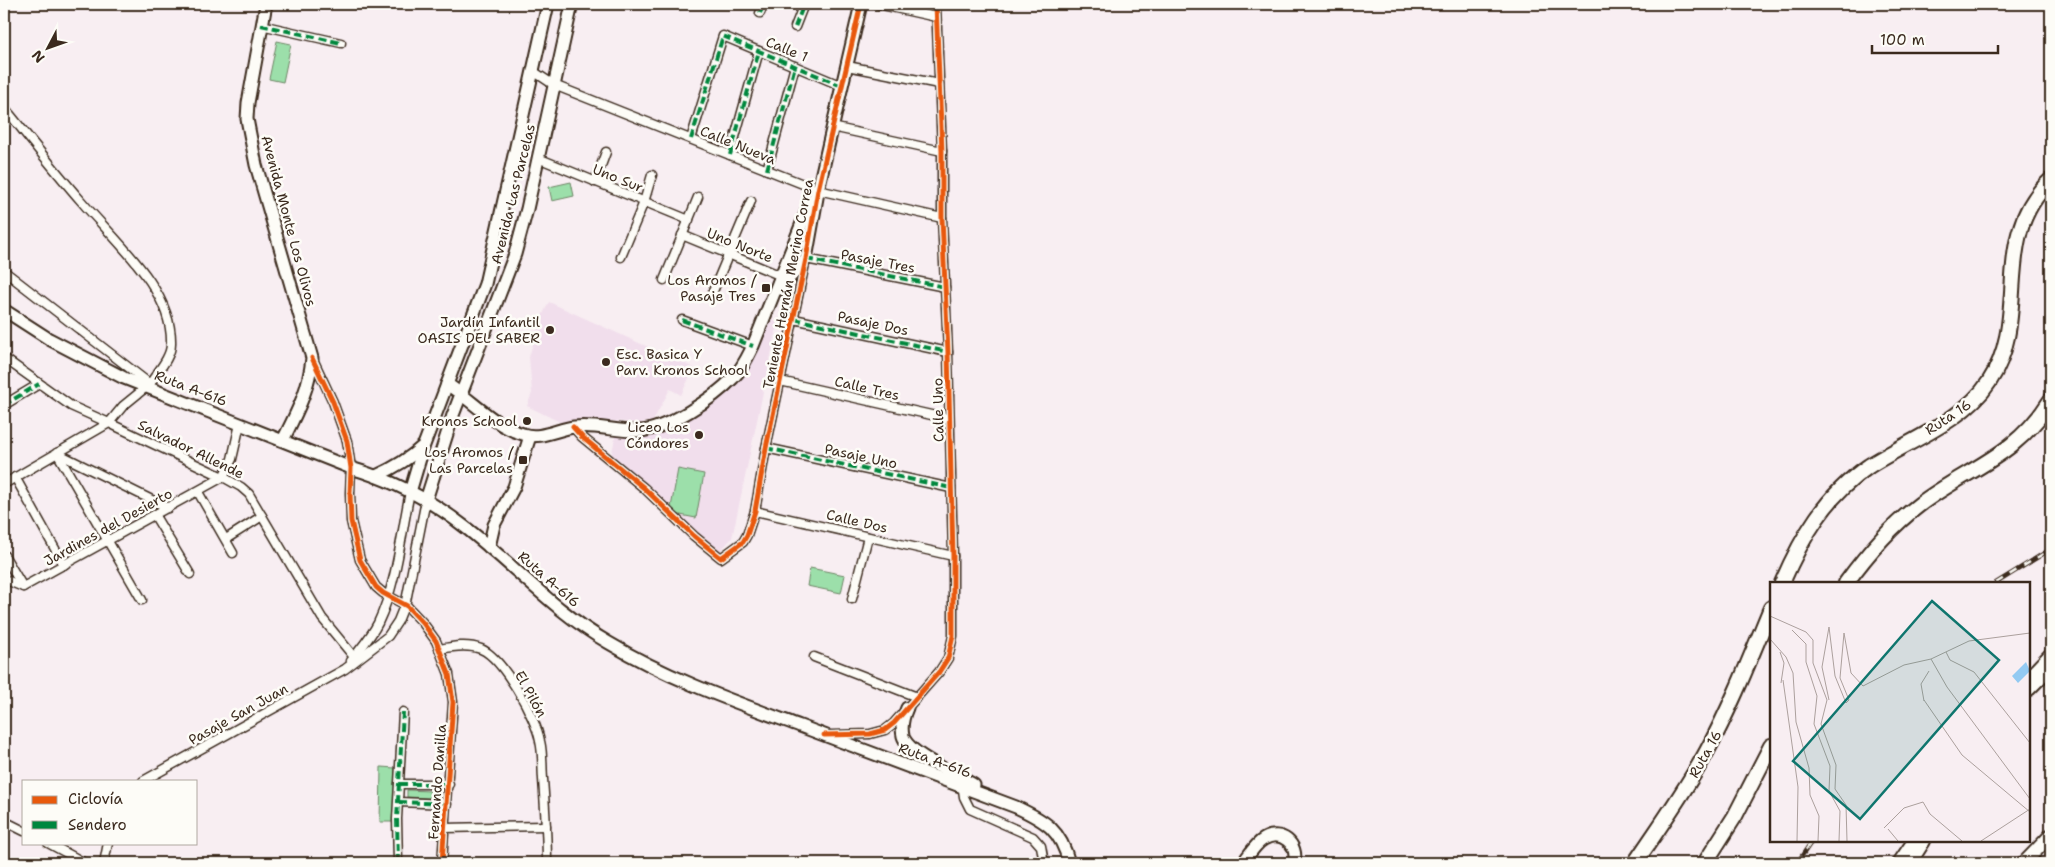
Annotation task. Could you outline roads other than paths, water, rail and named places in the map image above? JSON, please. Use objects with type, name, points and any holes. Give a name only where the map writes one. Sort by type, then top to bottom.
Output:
[{"type":"highway","name":"Ruta 16","points":[[1782,582],[1805,533],[1840,490],[1867,468],[1957,414],[1973,401],[1988,384],[2002,358],[2008,335],[2014,255],[2021,224],[2031,204],[2051,180]]},
{"type":"highway","points":[[1847,582],[1869,553],[1893,528],[1933,496],[2010,448],[2034,425],[2051,400]]},
{"type":"highway","name":"Ruta 16","points":[[1635,863],[1707,752],[1728,710],[1770,610]]},
{"type":"highway","points":[[1705,863],[1735,816],[1770,748]]},
{"type":"main road","name":"Avenida Monte Los Olivos","points":[[266,4],[248,103],[247,119],[256,164],[312,358],[310,380],[301,405],[283,440]]},
{"type":"main road","name":"Avenida Las Parcelas","points":[[410,492],[424,445],[476,311],[489,269],[548,4]]},
{"type":"main road","name":"Avenida Las Parcelas","points":[[426,500],[444,439],[515,254],[572,4]]},
{"type":"main road","name":"Teniente Hernán Merino Correa","points":[[785,277],[806,260],[818,190],[861,4]]},
{"type":"main road","name":"Teniente Hernán Merino Correa","points":[[530,436],[574,427],[600,426],[637,431],[662,426],[679,418],[732,380],[743,366],[773,296],[785,277],[806,213],[818,190]]},
{"type":"main road","name":"Ruta A-616","points":[[4,310],[84,358],[240,424],[376,476],[426,500],[465,526],[568,617],[608,643],[646,663],[709,692],[824,735],[962,782],[1040,818],[1056,832],[1065,846],[1069,863]]},
{"type":"main road","points":[[447,384],[506,427],[530,436],[514,487],[494,525],[489,547]]},
{"type":"main road","points":[[376,476],[410,458],[424,445]]},
{"type":"main road","points":[[2030,675],[2051,654]]},
{"type":"main road","points":[[2030,688],[2051,667]]},
{"type":"main road","points":[[907,708],[902,727],[903,737],[907,743],[962,782]]},
{"type":"main road","points":[[2024,863],[2051,835]]},
{"type":"main road","points":[[1243,863],[1261,841],[1277,836],[1285,838],[1292,844],[1296,853],[1294,863]]},
{"type":"main road","points":[[1899,863],[1913,842]]},
{"type":"main road","points":[[1910,863],[1923,842]]},
{"type":"street","points":[[760,14],[764,4]]},
{"type":"street","points":[[795,27],[804,4]]},
{"type":"street","points":[[877,4],[936,17]]},
{"type":"street","name":"Calle Uno","points":[[824,735],[870,734],[885,730],[894,723],[939,672],[948,658],[953,636],[948,352],[936,4]]},
{"type":"street","points":[[261,25],[341,44]]},
{"type":"street","name":"Calle 1","points":[[691,140],[723,36],[842,86]]},
{"type":"street","points":[[730,155],[759,51]]},
{"type":"street","points":[[767,170],[795,66]]},
{"type":"street","points":[[847,66],[939,84]]},
{"type":"street","name":"Calle Nueva","points":[[533,71],[554,85],[818,190],[942,218]]},
{"type":"street","points":[[4,107],[80,201],[142,269],[166,309],[171,334],[170,353],[148,386],[123,406],[109,423],[4,484]]},
{"type":"street","points":[[832,127],[942,151]]},
{"type":"street","points":[[595,182],[606,152]]},
{"type":"street","name":"Uno Sur","points":[[538,158],[689,220]]},
{"type":"street","points":[[621,257],[644,202],[652,175]]},
{"type":"street","points":[[664,280],[698,197]]},
{"type":"street","points":[[711,296],[750,201]]},
{"type":"street","name":"Uno Norte","points":[[682,235],[785,277]]},
{"type":"street","name":"Pasaje Tres","points":[[806,260],[945,287]]},
{"type":"street","name":"Teniente Hernán Merino Correa","points":[[574,427],[582,437],[644,488],[694,536],[721,558],[743,542],[747,536],[755,511],[766,448],[806,260]]},
{"type":"street","points":[[4,271],[148,386]]},
{"type":"street","name":"Pasaje Dos","points":[[794,319],[948,352]]},
{"type":"street","points":[[682,320],[753,346]]},
{"type":"street","points":[[4,358],[71,406],[109,423]]},
{"type":"street","points":[[312,358],[333,402],[347,441],[351,468],[352,521],[360,560],[376,587],[405,605],[424,623],[440,649]]},
{"type":"street","name":"Calle Tres","points":[[780,381],[949,419]]},
{"type":"street","points":[[4,404],[39,384]]},
{"type":"street","name":"Salvador Allende","points":[[109,423],[245,490],[322,618],[354,657]]},
{"type":"street","points":[[222,477],[232,459],[240,424]]},
{"type":"street","name":"Pasaje Uno","points":[[766,448],[951,488]]},
{"type":"street","points":[[57,453],[168,508]]},
{"type":"street","points":[[57,453],[142,600]]},
{"type":"street","points":[[15,477],[64,565]]},
{"type":"street","name":"Jardines del Desierto","points":[[23,588],[222,477]]},
{"type":"street","points":[[198,492],[233,553]]},
{"type":"street","name":"Pasaje San Juan","points":[[345,669],[377,626],[388,596],[410,492]]},
{"type":"street","points":[[405,605],[426,500]]},
{"type":"street","name":"Calle Dos","points":[[755,511],[953,556]]},
{"type":"street","points":[[155,516],[190,574]]},
{"type":"street","points":[[226,539],[262,516]]},
{"type":"street","points":[[852,599],[868,537]]},
{"type":"street","points":[[4,554],[23,588]]},
{"type":"street","points":[[4,579],[23,588]]},
{"type":"street","name":"Pasaje San Juan","points":[[145,780],[345,669],[388,636],[398,621],[405,605]]},
{"type":"street","name":"El Pilón","points":[[440,649],[454,646],[469,646],[483,650],[501,667],[518,690],[532,714],[541,741],[548,863]]},
{"type":"street","name":"Fernando Danilla","points":[[440,649],[449,674],[453,702],[448,804],[442,863]]},
{"type":"street","points":[[814,656],[917,697]]},
{"type":"street","points":[[398,863],[397,819],[403,712]]},
{"type":"street","points":[[962,782],[964,797],[970,809],[1033,837],[1041,846],[1044,863]]},
{"type":"street","points":[[399,784],[449,784]]},
{"type":"street","points":[[399,802],[448,804]]},
{"type":"street","points":[[4,821],[22,830]]},
{"type":"street","points":[[445,828],[546,826]]},
{"type":"street","points":[[50,844],[85,863]]},
{"type":"street","points":[[104,863],[108,844]]},
{"type":"railway","points":[[1998,582],[2051,549]]},
{"type":"railway","points":[[1797,863],[1811,842]]},
{"type":"place","name":"Los Aromos / Pasaje Tres","points":[[766,288]]},
{"type":"place","name":"Jardín Infantil OASIS DEL SABER","points":[[550,330]]},
{"type":"place","name":"Esc. Basica Y Parv. Kronos School","points":[[606,362]]},
{"type":"place","name":"Kronos School","points":[[527,421]]},
{"type":"place","name":"Liceo Los Cóndores","points":[[699,435]]},
{"type":"place","name":"Los Aromos / Las Parcelas","points":[[523,460]]}]
